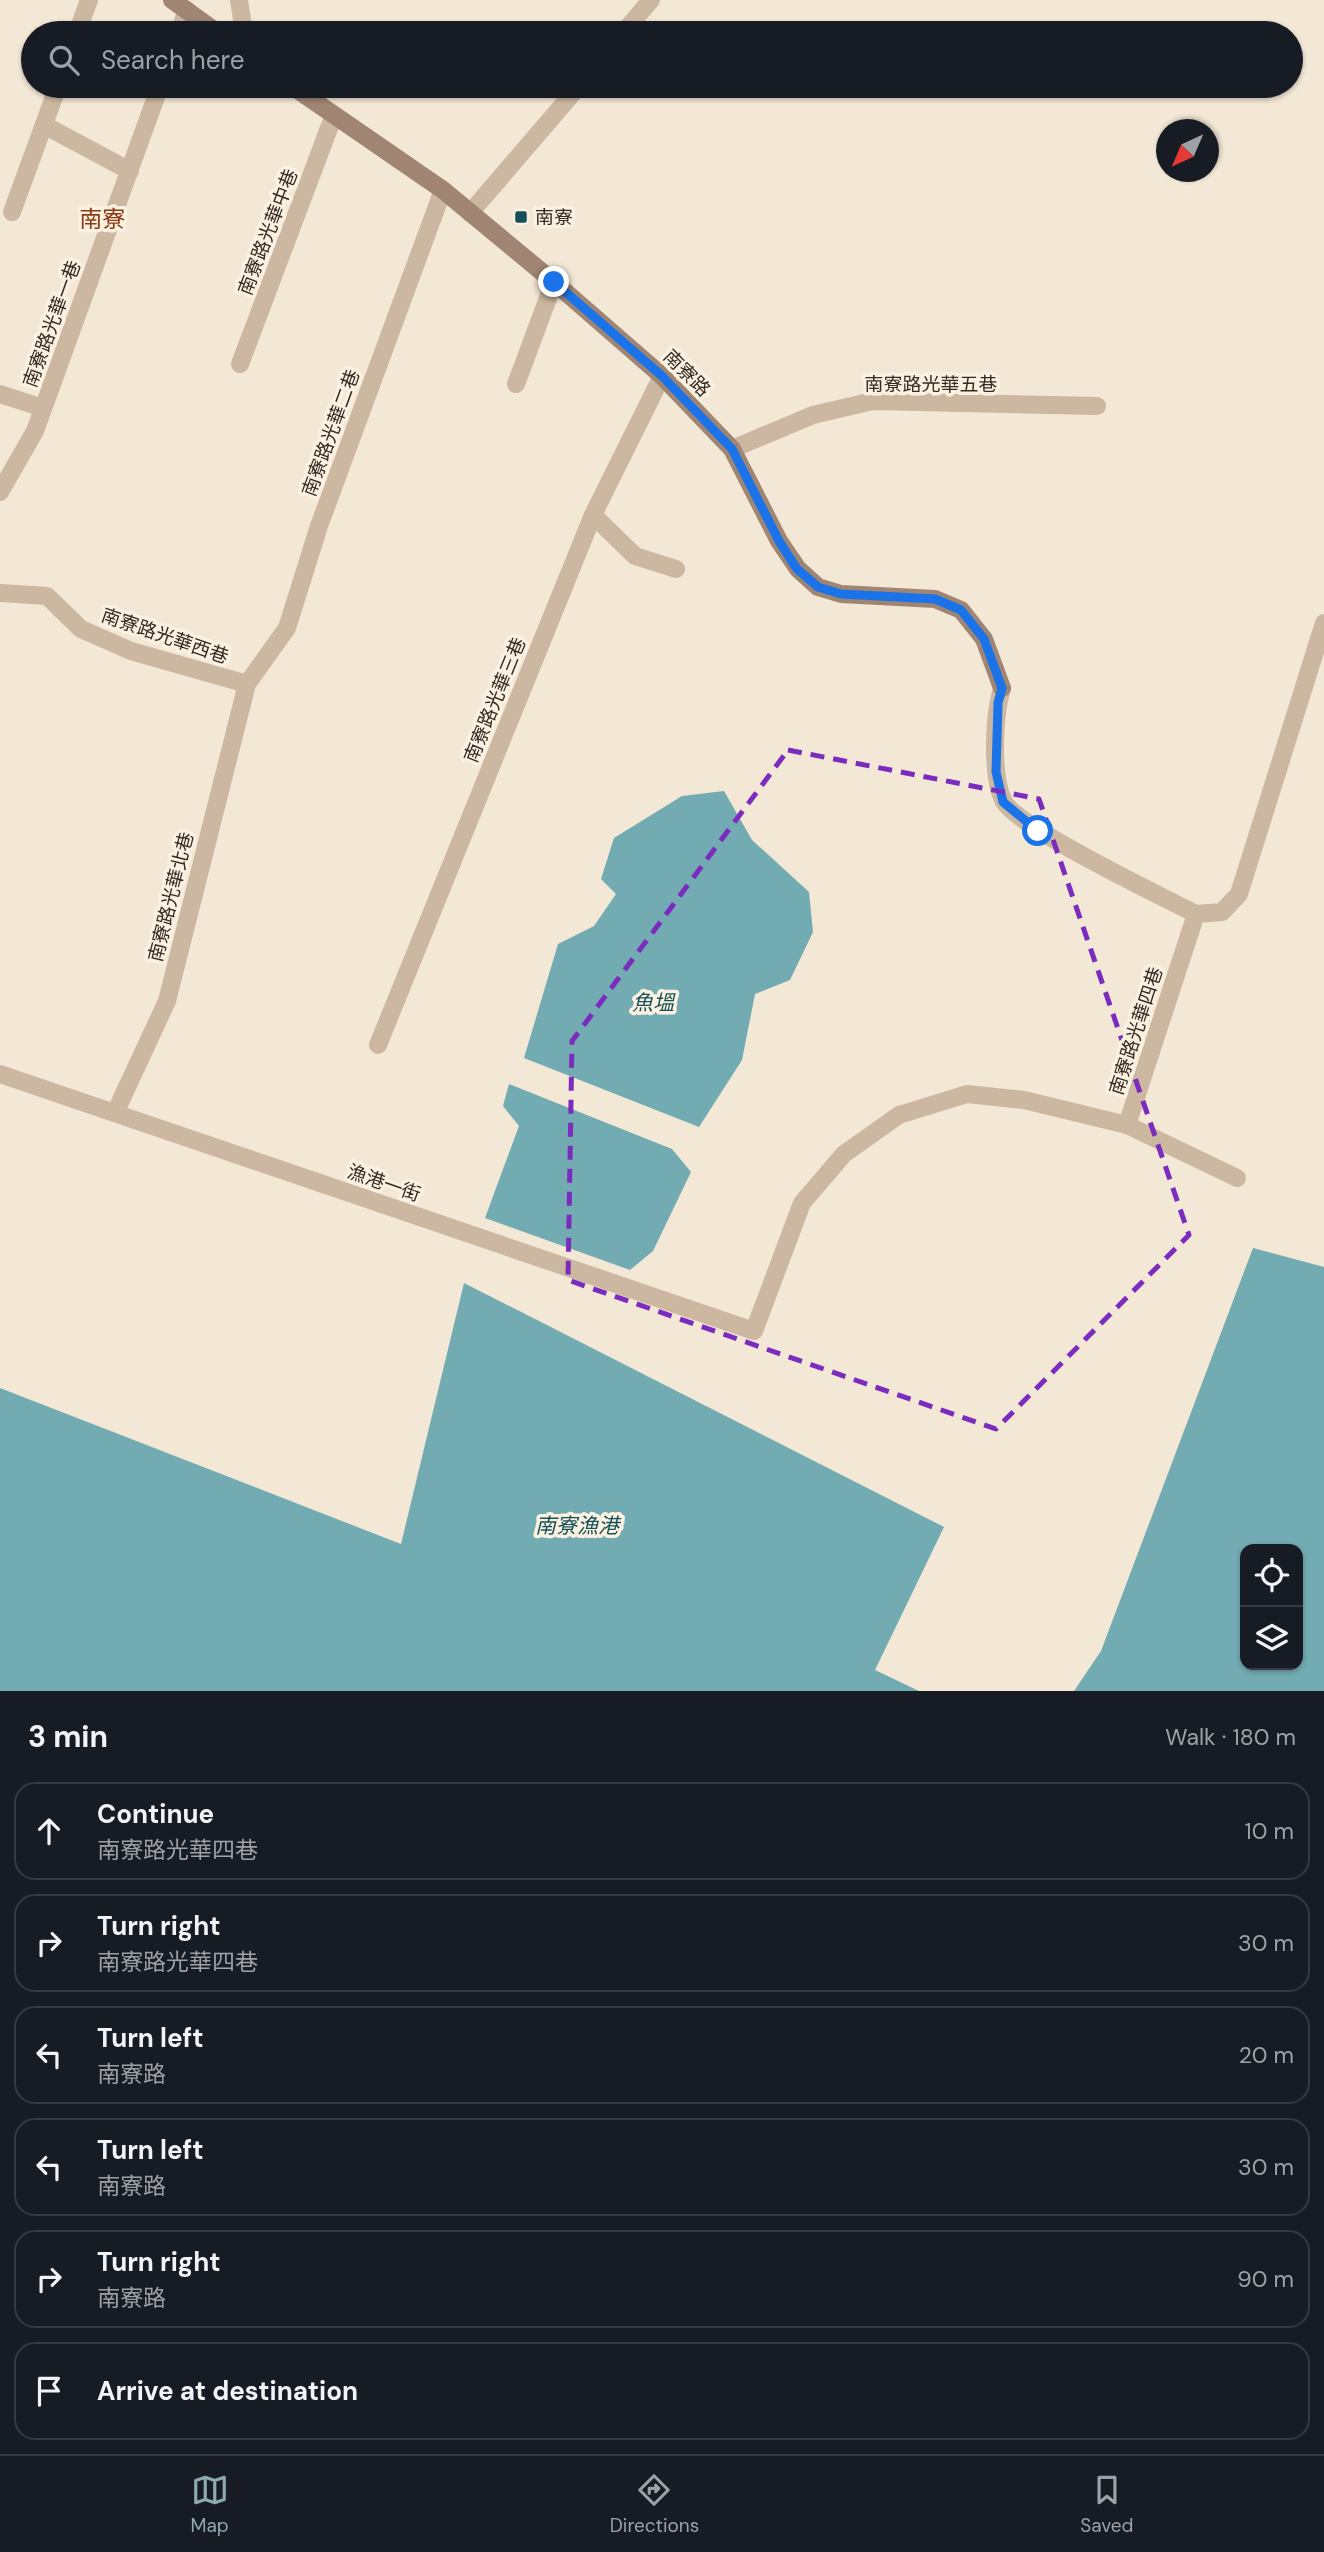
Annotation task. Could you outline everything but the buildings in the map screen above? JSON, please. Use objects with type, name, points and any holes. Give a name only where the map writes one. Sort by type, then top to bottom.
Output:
[{"type":"street","points":[[81,21],[89,0]]},
{"type":"street","points":[[239,0],[242,21]]},
{"type":"street","points":[[633,21],[651,0]]},
{"type":"street","points":[[180,5],[202,21]]},
{"type":"street","points":[[12,212],[54,98]]},
{"type":"street","name":"南寮路光華一巷","points":[[0,492],[35,431],[156,98]]},
{"type":"street","name":"南寮路","points":[[309,98],[443,190],[662,376],[732,449],[779,541],[797,569],[818,587],[841,594],[935,599],[961,610],[984,639],[1002,688],[998,703],[996,772],[1003,802],[1038,831],[1196,914]]},
{"type":"street","points":[[470,214],[569,98]]},
{"type":"street","name":"南寮路光華中巷","points":[[240,364],[334,115]]},
{"type":"street","points":[[44,125],[130,171]]},
{"type":"street","name":"南寮路光華二巷","points":[[247,684],[287,628],[319,526],[443,190]]},
{"type":"street","points":[[516,384],[554,282]]},
{"type":"street","name":"南寮路光華三巷","points":[[378,1045],[593,515],[662,376]]},
{"type":"street","points":[[0,394],[43,408]]},
{"type":"street","name":"南寮路光華五巷","points":[[732,449],[813,415],[873,401],[1097,406]]},
{"type":"street","points":[[593,515],[635,556],[676,569]]},
{"type":"street","name":"南寮路光華西巷","points":[[0,593],[47,596],[81,629],[131,651],[247,684]]},
{"type":"street","points":[[1196,914],[1222,912],[1239,894],[1324,623]]},
{"type":"street","name":"南寮路光華北巷","points":[[115,1113],[167,1001],[247,684]]},
{"type":"street","name":"南寮路光華四巷","points":[[754,1331],[802,1203],[844,1154],[899,1115],[967,1094],[1024,1100],[1127,1125],[1196,914]]},
{"type":"street","name":"漁港一街","points":[[0,1074],[754,1331]]},
{"type":"street","points":[[1127,1125],[1237,1178]]},
{"type":"highlighted area","points":[[788,750],[1039,799],[1189,1235],[996,1429],[568,1280],[572,1041]]},
{"type":"water","name":"魚塭","points":[[724,791],[752,840],[809,892],[813,932],[790,980],[755,994],[742,1060],[699,1127],[524,1058],[558,944],[594,926],[616,894],[601,879],[614,838],[682,796]]},
{"type":"water","points":[[509,1084],[672,1149],[691,1172],[653,1251],[630,1270],[485,1218],[519,1126],[503,1106]]},
{"type":"water","points":[[1253,1248],[1324,1267],[1324,1691],[1074,1691],[1101,1651]]},
{"type":"water","name":"南寮漁港","points":[[464,1283],[944,1527],[875,1670],[919,1691],[0,1691],[0,1388],[401,1544]]},
{"type":"place","name":"南寮","points":[[521,217]]},
{"type":"district","name":"南寮","points":[[102,219]]},
{"type":"route","points":[[554,282],[662,376],[732,449],[779,541],[797,569],[818,587],[841,594],[935,599],[961,610],[984,639],[1002,688],[998,703],[996,772],[1003,802],[1038,831]]}]
